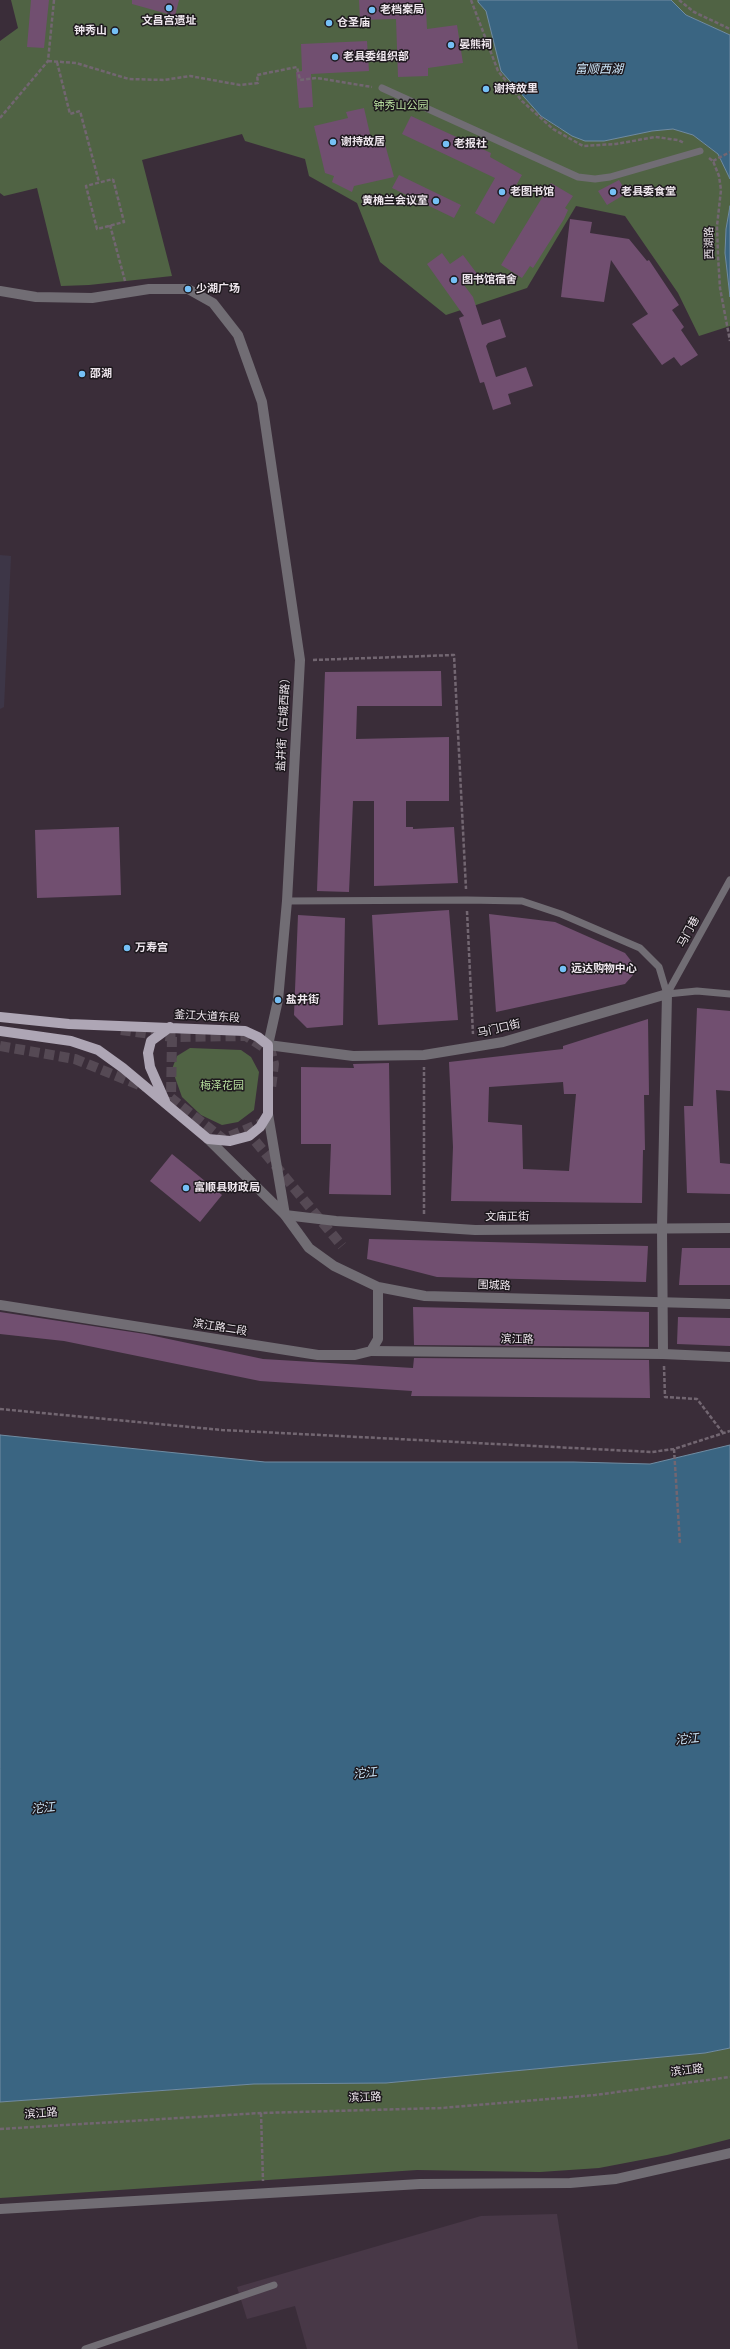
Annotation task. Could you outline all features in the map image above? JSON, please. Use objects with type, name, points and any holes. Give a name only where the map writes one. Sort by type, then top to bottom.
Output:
[{"type":"main road","name":"釜江大道东段","points":[[0,1017],[69,1024],[244,1031],[258,1037],[268,1045]]},
{"type":"main road","points":[[168,1106],[150,1067],[148,1053],[151,1041],[170,1027]]},
{"type":"main road","points":[[0,1031],[71,1041],[98,1050],[124,1068],[208,1139],[230,1141],[249,1136],[260,1127],[268,1114],[268,1045]]},
{"type":"street","name":"盐井街（古城西路）","points":[[0,291],[36,297],[92,298],[149,289],[188,289],[213,303],[238,335],[262,402],[300,660],[287,901],[278,1000],[268,1045]]},
{"type":"street","name":"马门口街","points":[[268,1045],[354,1056],[424,1055],[503,1042],[667,994]]},
{"type":"street","points":[[664,1354],[662,1228],[667,994]]},
{"type":"street","points":[[268,1114],[285,1215]]},
{"type":"street","name":"围城路","points":[[208,1139],[285,1215],[309,1248],[334,1266],[378,1287],[425,1296],[730,1304]]},
{"type":"street","name":"文庙正街","points":[[285,1215],[475,1230],[730,1228]]},
{"type":"street","points":[[371,1351],[378,1339],[378,1287]]},
{"type":"street","name":"滨江路二段","points":[[0,1305],[318,1355],[355,1355],[371,1351]]},
{"type":"street","name":"滨江路","points":[[371,1351],[664,1354],[730,1357]]},
{"type":"street","points":[[0,2209],[420,2184],[570,2183],[616,2179],[730,2153]]},
{"type":"lane","points":[[382,88],[578,177],[595,179],[610,176],[700,150]]},
{"type":"lane","name":"马门巷","points":[[667,994],[730,880]]},
{"type":"lane","points":[[287,901],[522,901],[561,914],[640,948],[659,967],[667,994]]},
{"type":"lane","name":"马门口街","points":[[667,994],[697,991],[730,994]]},
{"type":"lane","points":[[85,2349],[274,2285]]},
{"type":"path","points":[[471,0],[498,71],[522,101],[553,129],[583,146],[616,144],[655,136],[678,140],[700,150],[713,161],[730,152]]},
{"type":"path","points":[[679,0],[694,12],[730,29]]},
{"type":"path","points":[[0,118],[48,61],[53,1]]},
{"type":"path","points":[[48,61],[76,63],[128,79],[164,80],[190,76],[240,85],[258,83],[257,75],[296,67],[300,80],[317,78],[382,88]]},
{"type":"path","points":[[57,62],[70,114],[80,111],[99,182]]},
{"type":"path","name":"西湖路","points":[[713,161],[719,176],[720,190],[717,226],[720,288],[730,341]]},
{"type":"path","points":[[113,179],[124,222],[98,229],[86,186],[99,182],[113,179]]},
{"type":"path","points":[[110,225],[128,293]]},
{"type":"path","points":[[300,660],[454,655],[474,1047]]},
{"type":"path","points":[[424,1055],[424,1227]]},
{"type":"path","points":[[664,1354],[665,1397],[697,1399],[723,1433]]},
{"type":"path","points":[[0,1409],[222,1430],[652,1452],[674,1449],[730,1431]]},
{"type":"path","points":[[674,1449],[680,1544]]},
{"type":"path","name":"滨江路","points":[[0,2129],[261,2113],[442,2108],[595,2094],[730,2077]]},
{"type":"path","points":[[261,2113],[263,2194]]},
{"type":"shaded area","points":[[0,555],[11,556],[4,707],[0,709]]},
{"type":"shaded area","points":[[557,2214],[578,2349],[307,2349],[295,2306],[247,2319],[237,2287],[481,2216]]},
{"type":"green space","name":"钟秀山公园","points":[[11,0],[478,0],[486,11],[501,71],[541,116],[560,129],[604,141],[652,131],[673,129],[693,135],[718,154],[730,179],[730,206],[726,229],[725,253],[730,297],[730,326],[699,336],[678,293],[625,216],[576,206],[527,288],[446,315],[380,262],[357,203],[309,176],[305,159],[245,141],[242,134],[142,160],[172,276],[89,285],[61,286],[37,188],[4,196],[0,193],[0,41],[18,28]]},
{"type":"green space","points":[[671,0],[730,0],[730,35],[686,15]]},
{"type":"green space","name":"梅泽花园","points":[[190,1048],[241,1050],[251,1057],[259,1072],[254,1110],[238,1122],[222,1125],[201,1115],[182,1097],[172,1069],[177,1056]]},
{"type":"green space","points":[[730,2048],[730,2139],[667,2155],[599,2168],[540,2172],[417,2170],[0,2198],[0,2102],[254,2084],[386,2083],[705,2053]]},
{"type":"water","name":"富顺西湖","points":[[478,0],[671,0],[686,15],[730,35],[730,179],[718,154],[693,135],[673,129],[652,131],[604,141],[585,141],[572,136],[541,116],[501,71],[486,11]]},
{"type":"water","points":[[730,206],[730,297],[725,253],[726,229]]},
{"type":"water","name":"沱江","points":[[0,1435],[265,1462],[574,1462],[650,1464],[730,1445],[730,2048],[705,2053],[386,2083],[254,2084],[0,2102]]},
{"type":"building","points":[[31,0],[49,0],[44,48],[27,47]]},
{"type":"building","name":"文昌宫遗址","points":[[132,0],[179,0],[175,16],[132,4]]},
{"type":"building","points":[[359,0],[421,0],[421,9],[426,9],[427,29],[457,25],[463,63],[428,68],[428,76],[398,77],[396,19],[360,20]]},
{"type":"building","name":"老县委组织部","points":[[367,41],[369,71],[311,74],[313,107],[299,108],[296,72],[302,71],[301,44]]},
{"type":"building","points":[[364,108],[373,147],[385,144],[394,177],[354,186],[352,192],[332,182],[334,176],[325,173],[314,126],[348,118],[346,112]]},
{"type":"building","points":[[411,116],[491,153],[490,157],[522,175],[494,224],[475,213],[495,178],[402,134]]},
{"type":"building","name":"黄桷兰会议室","points":[[399,175],[461,205],[454,218],[392,188]]},
{"type":"building","name":"老县委食堂","points":[[619,180],[627,193],[607,205],[598,191]]},
{"type":"building","points":[[551,183],[573,196],[565,208],[568,210],[564,219],[533,268],[530,266],[522,278],[501,265]]},
{"type":"building","points":[[570,219],[592,222],[590,233],[629,239],[647,261],[649,260],[679,305],[672,310],[684,327],[681,330],[698,355],[681,366],[674,357],[662,365],[632,324],[648,314],[611,260],[604,302],[561,297]]},
{"type":"building","points":[[442,253],[450,264],[463,255],[478,275],[464,285],[473,297],[482,325],[500,319],[506,337],[488,343],[486,346],[496,377],[526,367],[533,386],[508,394],[511,404],[493,410],[484,382],[480,383],[459,318],[464,316],[427,264]]},
{"type":"building","points":[[441,671],[442,706],[357,706],[356,739],[449,737],[449,801],[406,801],[406,827],[413,827],[413,829],[454,827],[458,883],[374,886],[374,801],[353,801],[349,892],[317,891],[325,672]]},
{"type":"building","points":[[119,827],[121,895],[37,898],[35,830]]},
{"type":"building","points":[[449,910],[458,1020],[378,1025],[372,915]]},
{"type":"building","name":"远达购物中心","points":[[489,914],[555,922],[625,953],[632,962],[633,975],[625,984],[496,1012]]},
{"type":"building","points":[[298,915],[345,918],[343,1025],[307,1028],[294,1015]]},
{"type":"building","points":[[697,1008],[730,1011],[730,1091],[716,1090],[720,1163],[730,1164],[730,1194],[687,1193],[684,1106],[693,1106]]},
{"type":"building","points":[[648,1019],[649,1095],[644,1095],[645,1150],[643,1150],[642,1203],[451,1201],[453,1147],[449,1062],[563,1049],[563,1046]],"holes":[[[563,1082],[564,1094],[576,1094],[569,1171],[523,1169],[522,1125],[488,1122],[489,1087]]]},
{"type":"building","points":[[389,1063],[391,1195],[329,1194],[331,1144],[301,1144],[301,1067],[354,1068],[353,1064]]},
{"type":"building","name":"富顺县财政局","points":[[172,1154],[222,1195],[200,1222],[150,1181]]},
{"type":"building","points":[[369,1239],[648,1246],[646,1282],[437,1277],[367,1259]]},
{"type":"building","points":[[682,1248],[730,1248],[730,1285],[679,1285]]},
{"type":"building","points":[[413,1307],[649,1312],[649,1347],[414,1345]]},
{"type":"building","points":[[0,1312],[145,1334],[263,1359],[413,1368],[414,1358],[649,1360],[650,1398],[411,1396],[412,1391],[260,1381],[64,1341],[0,1334]]},
{"type":"building","points":[[678,1317],[730,1318],[730,1346],[677,1344]]},
{"type":"tunnel","points":[[121,1030],[172,1037],[246,1036],[271,1052],[274,1064],[271,1088]]},
{"type":"tunnel","points":[[172,1037],[171,1098],[223,1139],[264,1122]]},
{"type":"tunnel","points":[[0,1046],[75,1059],[144,1087]]},
{"type":"tunnel","points":[[246,1130],[342,1246]]},
{"type":"place","name":"文昌宫遗址","points":[[169,8]]},
{"type":"place","name":"老档案局","points":[[372,10]]},
{"type":"place","name":"仓圣庙","points":[[329,23]]},
{"type":"place","name":"钟秀山","points":[[115,31]]},
{"type":"place","name":"晏熊祠","points":[[451,45]]},
{"type":"place","name":"老县委组织部","points":[[335,57]]},
{"type":"place","name":"谢持故里","points":[[486,89]]},
{"type":"place","name":"谢持故居","points":[[333,142]]},
{"type":"place","name":"老报社","points":[[446,144]]},
{"type":"place","name":"老图书馆","points":[[502,192]]},
{"type":"place","name":"老县委食堂","points":[[613,192]]},
{"type":"place","name":"黄桷兰会议室","points":[[436,201]]},
{"type":"place","name":"图书馆宿舍","points":[[454,280]]},
{"type":"place","name":"少湖广场","points":[[188,289]]},
{"type":"place","name":"邵湖","points":[[82,374]]},
{"type":"place","name":"万寿宫","points":[[127,948]]},
{"type":"place","name":"远达购物中心","points":[[563,969]]},
{"type":"place","name":"盐井街","points":[[278,1000]]},
{"type":"place","name":"富顺县财政局","points":[[186,1188]]}]
